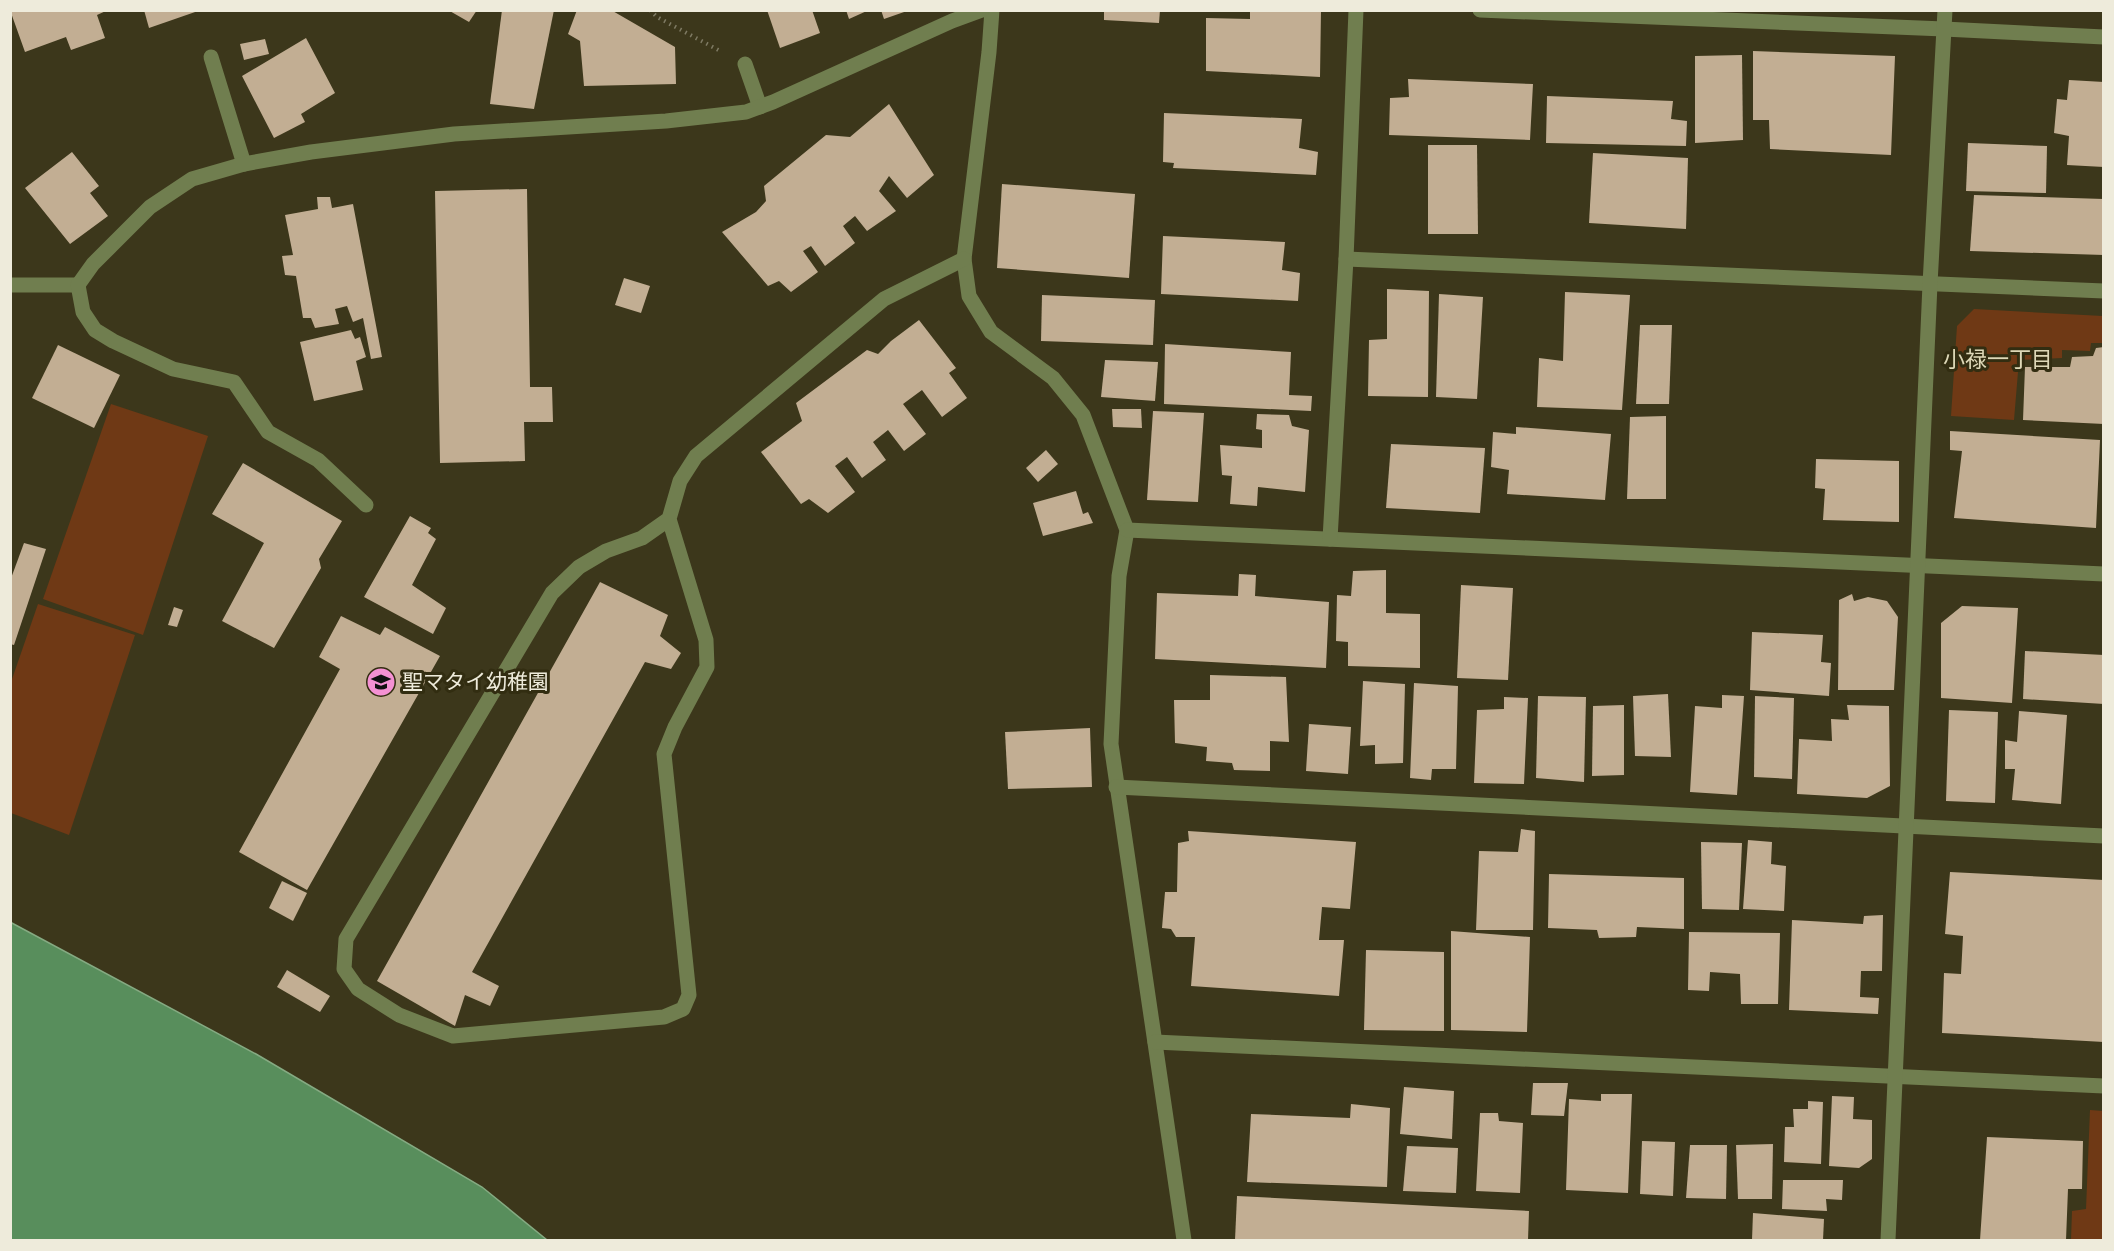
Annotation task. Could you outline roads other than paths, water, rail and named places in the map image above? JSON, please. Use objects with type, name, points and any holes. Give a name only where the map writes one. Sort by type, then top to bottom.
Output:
[{"type":"street","points":[[366,505],[318,460],[268,432],[234,382],[174,369],[113,341],[95,330],[83,312],[78,285],[93,264],[150,207],[192,179],[244,164],[311,152],[454,134],[666,121],[746,112],[952,21],[982,10]]},
{"type":"street","points":[[992,10],[964,259],[969,296],[991,332],[1053,378],[1083,416],[1127,530],[1119,576],[1112,733],[1116,787],[1184,1240]]},
{"type":"street","points":[[1330,539],[1346,259],[1356,10]]},
{"type":"street","points":[[1480,10],[2103,37]]},
{"type":"street","points":[[1888,1240],[1930,284],[1945,10]]},
{"type":"street","points":[[211,57],[244,164]]},
{"type":"street","points":[[745,64],[760,107]]},
{"type":"street","points":[[669,519],[642,538],[606,551],[579,567],[552,594],[346,939],[344,969],[358,989],[399,1015],[453,1036],[664,1017],[683,1009],[688,995],[664,754],[675,727],[707,667],[706,640],[669,519],[681,481],[696,456],[884,299],[964,259]]},
{"type":"street","points":[[1346,259],[2103,291]]},
{"type":"street","points":[[10,285],[78,285]]},
{"type":"street","points":[[1127,530],[2103,574]]},
{"type":"street","points":[[1116,787],[2103,836]]},
{"type":"street","points":[[1155,1042],[2103,1086]]},
{"type":"place","name":"聖マタイ幼稚園","points":[[381,682]]},
{"type":"district","name":"小禄一丁目","points":[[1998,359]]}]
